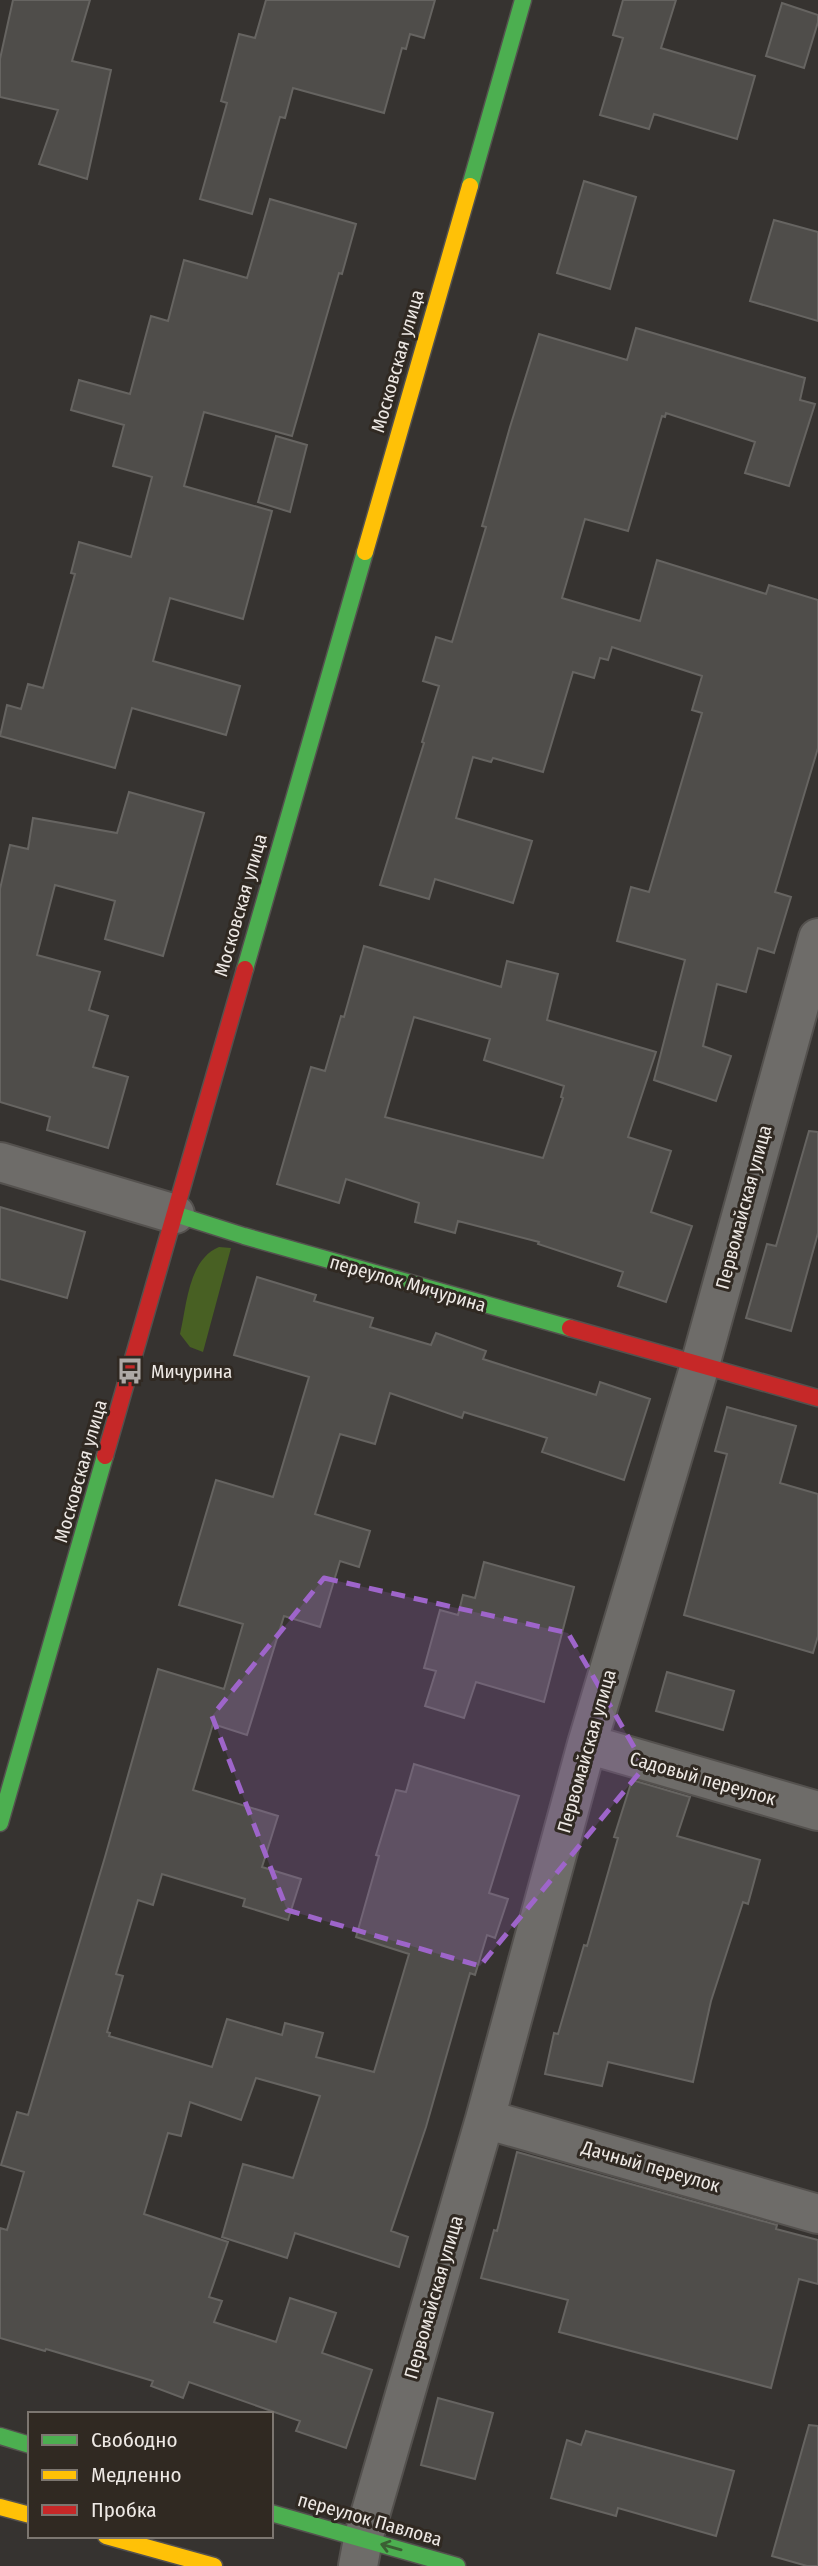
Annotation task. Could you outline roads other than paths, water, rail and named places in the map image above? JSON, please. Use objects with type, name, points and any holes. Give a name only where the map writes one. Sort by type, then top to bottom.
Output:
[{"type":"main road","name":"Московская улица","points":[[0,1823],[523,0]]},
{"type":"main road","name":"переулок Мичурина","points":[[175,1214],[271,1244],[818,1398]]},
{"type":"main road","points":[[0,2436],[28,2444]]},
{"type":"main road","points":[[0,2507],[28,2514]]},
{"type":"main road","name":"переулок Павлова","points":[[273,2514],[360,2552],[457,2566]]},
{"type":"main road","points":[[113,2538],[215,2566]]},
{"type":"street","name":"Первомайская улица","points":[[360,2552],[485,2119],[587,1744],[699,1365],[818,938]]},
{"type":"street","name":"переулок Мичурина","points":[[0,1162],[175,1214]]},
{"type":"street","name":"Садовый переулок","points":[[587,1744],[818,1811]]},
{"type":"street","name":"Дачный переулок","points":[[485,2119],[818,2214]]},
{"type":"place","name":"Мичурина","points":[[130,1371]]}]
